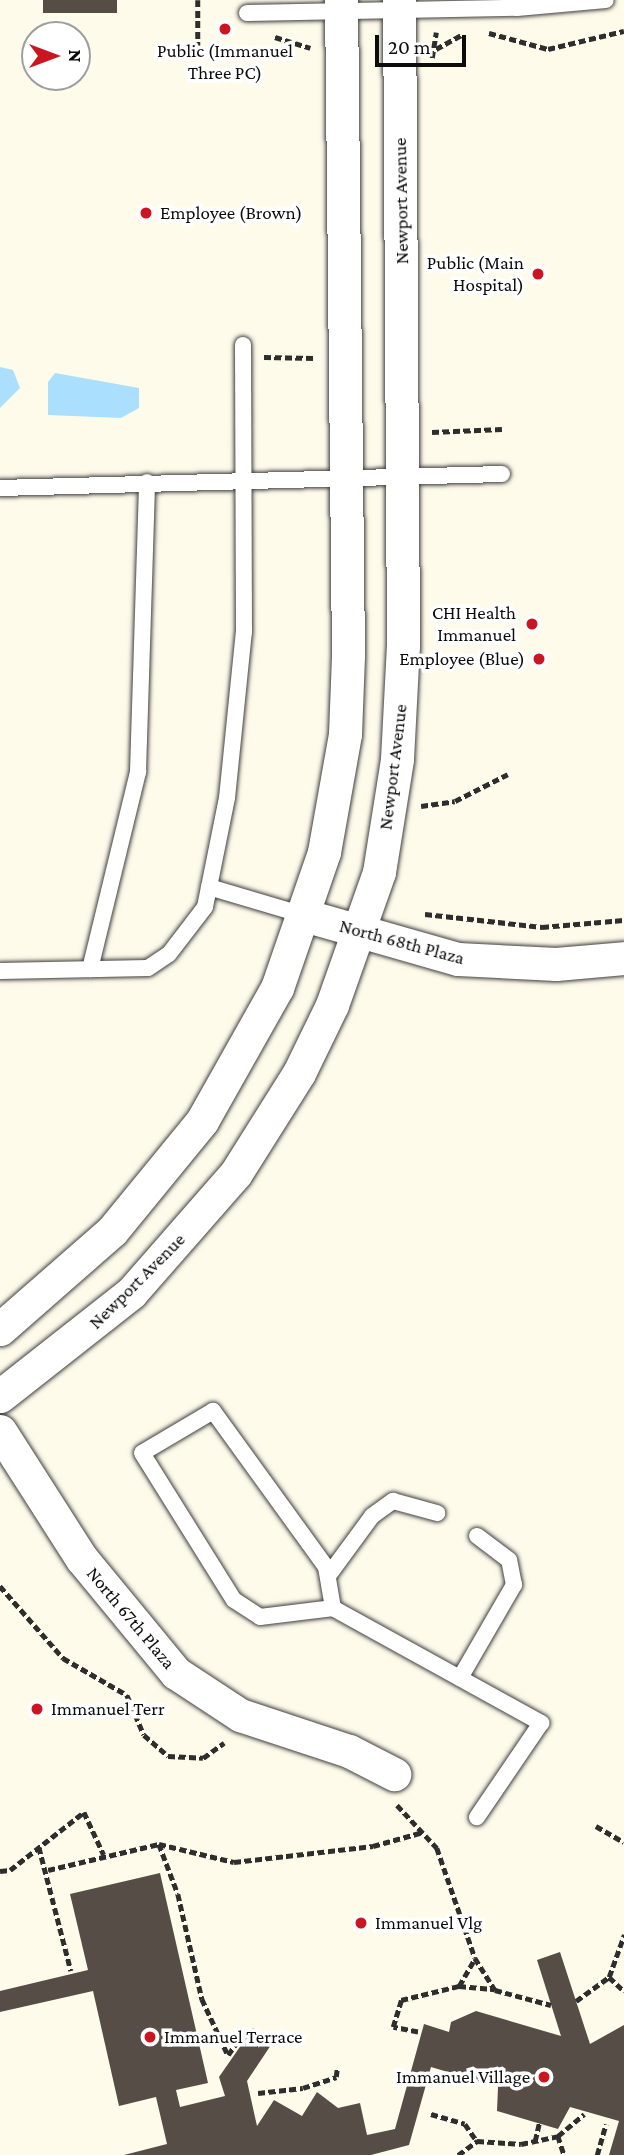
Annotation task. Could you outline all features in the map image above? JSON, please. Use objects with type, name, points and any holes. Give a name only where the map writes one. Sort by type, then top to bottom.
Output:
[{"type":"street","points":[[0,1329],[111,1231],[202,1121],[248,1049],[307,916],[345,734],[347,474],[340,6]]},
{"type":"street","name":"Newport Avenue","points":[[0,1396],[131,1293],[236,1173],[299,1073],[362,930],[397,759],[404,474],[399,6]]},
{"type":"street","name":"North 68th Plaza","points":[[307,916],[458,960],[556,964],[624,958]]},
{"type":"street","name":"North 67th Plaza","points":[[0,1431],[82,1559],[176,1673],[240,1715],[349,1751],[394,1774]]},
{"type":"lane","points":[[247,13],[340,6],[606,0]]},
{"type":"lane","points":[[0,971],[148,968],[169,954],[205,906],[227,799],[244,632],[241,478],[243,345]]},
{"type":"lane","points":[[0,488],[347,474],[502,474]]},
{"type":"lane","points":[[90,969],[138,772],[147,482]]},
{"type":"lane","points":[[209,887],[307,916]]},
{"type":"lane","points":[[333,1608],[328,1576],[213,1411],[142,1453],[234,1600],[260,1617],[333,1608],[541,1723],[477,1817]]},
{"type":"lane","points":[[328,1576],[372,1516],[393,1501],[438,1513]]},
{"type":"lane","points":[[460,1678],[514,1585],[509,1560],[477,1536]]},
{"type":"path","points":[[198,0],[198,61]]},
{"type":"path","points":[[479,33],[548,49],[624,31]]},
{"type":"path","points":[[436,49],[470,33]]},
{"type":"path","points":[[243,345],[268,359],[316,358],[316,345]]},
{"type":"path","points":[[431,432],[502,429]]},
{"type":"path","points":[[421,806],[455,801],[508,774]]},
{"type":"path","points":[[421,913],[495,926],[624,920]]},
{"type":"path","points":[[0,1586],[63,1658],[120,1689],[144,1735],[168,1756],[202,1758],[234,1737]]},
{"type":"path","points":[[0,1871],[39,1847],[84,1812],[104,1855]]},
{"type":"path","points":[[596,1826],[624,1842]]},
{"type":"path","points":[[48,1870],[159,1844],[234,1862],[373,1846],[424,1832],[452,1877],[475,1958],[495,1990]]},
{"type":"path","points":[[159,1844],[178,1894],[202,1999],[229,2055],[237,2042]]},
{"type":"path","points":[[39,1847],[48,1870],[71,1971]]},
{"type":"path","points":[[576,2001],[609,1977],[623,1949],[624,1935]]},
{"type":"path","points":[[459,1986],[475,1958]]},
{"type":"path","points":[[609,1977],[624,1991]]},
{"type":"path","points":[[418,2032],[393,2027],[401,2000],[459,1986],[495,1990],[551,2005]]},
{"type":"path","points":[[258,2093],[303,2088],[336,2077],[337,2069]]},
{"type":"path","points":[[431,2114],[465,2124],[477,2141]]},
{"type":"path","points":[[457,2155],[477,2141],[535,2141],[558,2136],[584,2114]]},
{"type":"path","points":[[535,2141],[539,2123]]},
{"type":"path","points":[[597,2155],[606,2124]]},
{"type":"path","points":[[558,2136],[564,2155]]},
{"type":"water","points":[[0,367],[13,370],[20,388],[0,408]]},
{"type":"water","points":[[55,373],[139,388],[139,408],[121,418],[48,415],[48,382]]},
{"type":"building","points":[[43,0],[117,0],[117,13],[43,13]]},
{"type":"building","points":[[160,1873],[208,2083],[176,2090],[180,2107],[225,2096],[219,2077],[253,2028],[273,2042],[247,2081],[257,2126],[274,2100],[302,2116],[317,2092],[338,2108],[360,2103],[367,2135],[395,2129],[424,2024],[449,2032],[451,2022],[476,2011],[561,2036],[537,1960],[560,1952],[590,2044],[624,2025],[624,2155],[609,2155],[619,2121],[570,2107],[558,2129],[497,2111],[498,2087],[431,2067],[409,2145],[371,2155],[124,2155],[167,2144],[156,2097],[119,2106],[93,1991],[0,2012],[0,1991],[88,1970],[70,1894]]},
{"type":"place","name":"Public (Immanuel Three PC)","points":[[225,29]]},
{"type":"place","name":"Employee (Brown)","points":[[146,213]]},
{"type":"place","name":"Public (Main Hospital)","points":[[538,274]]},
{"type":"place","name":"CHI Health Immanuel","points":[[532,624]]},
{"type":"place","name":"Employee (Blue)","points":[[539,659]]},
{"type":"place","name":"Immanuel Terr","points":[[37,1709]]},
{"type":"place","name":"Immanuel Vlg","points":[[361,1923]]},
{"type":"place","name":"Immanuel Terrace","points":[[150,2037]]},
{"type":"place","name":"Immanuel Village","points":[[544,2077]]}]
